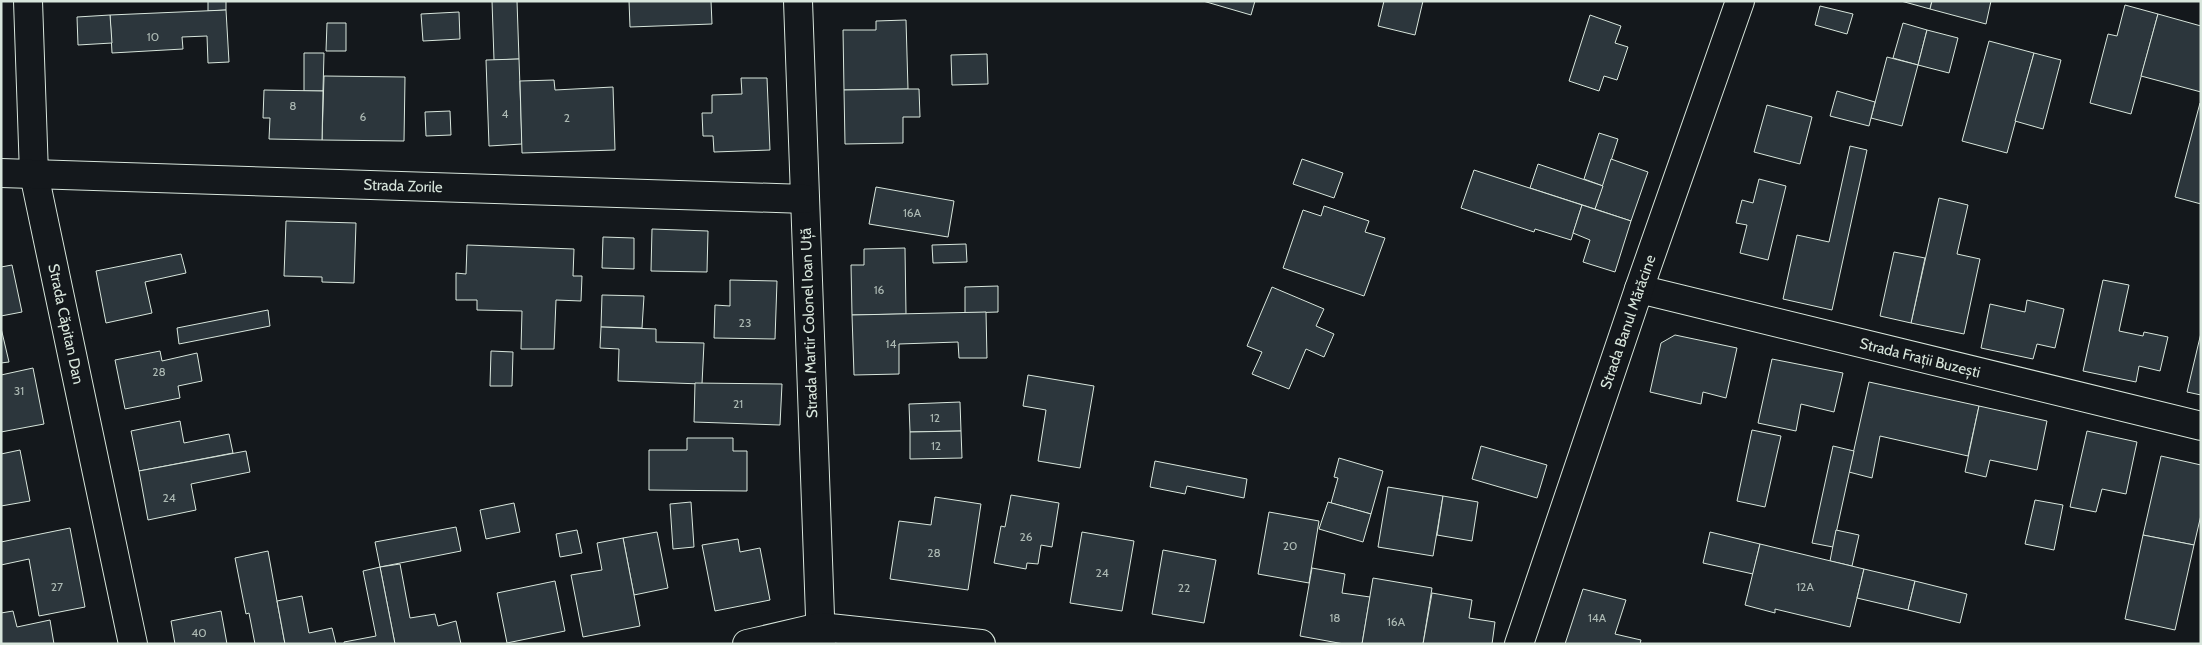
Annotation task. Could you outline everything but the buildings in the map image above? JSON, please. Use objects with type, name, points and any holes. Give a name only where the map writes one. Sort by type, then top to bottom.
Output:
[{"type":"street","name":"Strada Căpitan Dan","points":[[28,1],[34,174],[133,644]]},
{"type":"street","name":"Strada Martir Colonel Ioan Uță","points":[[798,1],[820,636]]},
{"type":"street","name":"Strada Banul Mărăcine","points":[[1519,644],[1639,289],[1740,1]]},
{"type":"street","name":"Strada Zorile","points":[[1,173],[805,199]]},
{"type":"street","name":"Strada Frații Buzești","points":[[1639,289],[2201,426]]},
{"type":"street","points":[[747,644],[820,636],[981,644]]}]
